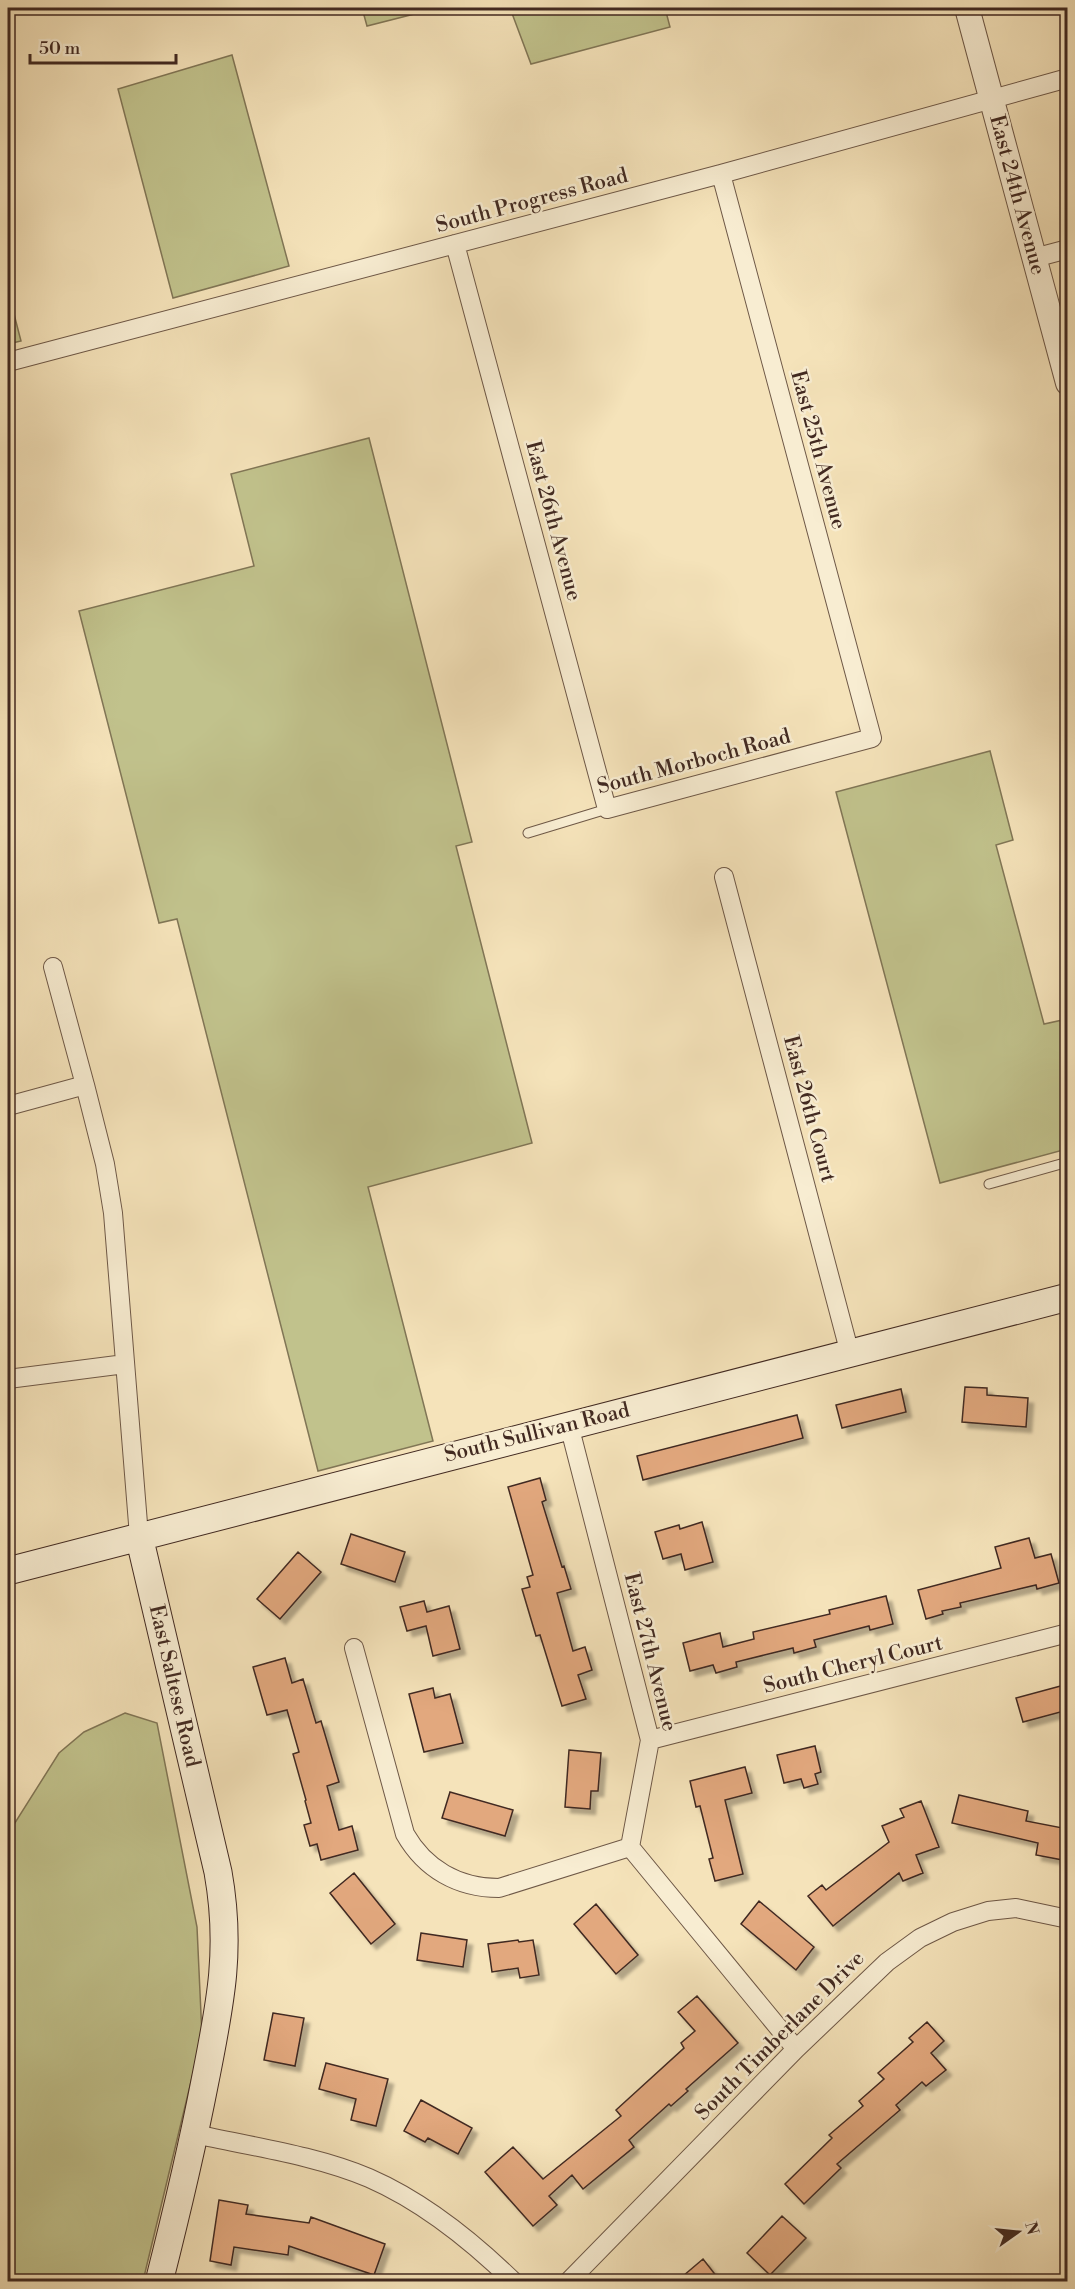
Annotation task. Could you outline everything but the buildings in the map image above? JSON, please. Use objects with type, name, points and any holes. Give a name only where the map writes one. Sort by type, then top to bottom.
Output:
[{"type":"main road","name":"South Sullivan Road","points":[[8,1571],[1068,1297]]},
{"type":"main road","name":"East Saltese Road","points":[[139,1536],[219,1872],[226,1934],[221,2000],[195,2134],[159,2282]]},
{"type":"street","name":"East 24th Avenue","points":[[967,8],[1068,383]]},
{"type":"street","name":"South Progress Road","points":[[8,362],[721,174],[1068,78]]},
{"type":"street","name":"East 25th Avenue","points":[[721,174],[872,738]]},
{"type":"street","name":"East 26th Avenue","points":[[456,244],[608,809]]},
{"type":"street","points":[[1034,258],[1068,249]]},
{"type":"street","name":"South Morboch Road","points":[[608,809],[872,738]]},
{"type":"street","name":"East 26th Court","points":[[724,877],[850,1353]]},
{"type":"street","name":"East Saltese Road","points":[[53,968],[105,1164],[113,1213],[139,1536]]},
{"type":"street","points":[[8,1106],[85,1085]]},
{"type":"street","points":[[8,1379],[125,1364]]},
{"type":"street","name":"East 27th Avenue","points":[[569,1425],[650,1740],[630,1846]]},
{"type":"street","name":"South Cheryl Court","points":[[650,1740],[1068,1633]]},
{"type":"street","points":[[354,1648],[405,1834],[416,1852],[431,1866],[464,1883],[481,1888],[499,1888],[630,1846],[796,2049]]},
{"type":"street","name":"South Timberlane Drive","points":[[568,2282],[796,2049],[887,1962],[920,1938],[953,1922],[988,1911],[1016,1908],[1068,1919]]},
{"type":"street","points":[[195,2134],[316,2160],[367,2177],[405,2195],[449,2225],[483,2252],[514,2282]]},
{"type":"lane","name":"South Morboch Road","points":[[528,833],[608,809]]},
{"type":"lane","points":[[989,1184],[1068,1162]]},
{"type":"green space","points":[[362,8],[438,8],[367,26]]},
{"type":"green space","points":[[510,8],[665,8],[670,27],[531,64]]},
{"type":"green space","points":[[232,55],[289,266],[173,298],[118,89]]},
{"type":"green space","points":[[8,291],[21,341],[8,344]]},
{"type":"green space","points":[[369,438],[472,842],[456,846],[532,1143],[368,1187],[433,1441],[318,1471],[177,919],[159,923],[79,611],[254,566],[231,474]]},
{"type":"green space","points":[[990,751],[1013,840],[996,845],[1044,1024],[1067,1019],[1067,1149],[940,1183],[836,792]]},
{"type":"green space","points":[[125,1713],[157,1723],[197,1927],[202,2036],[143,2281],[8,2282],[8,1829],[13,1826],[59,1753],[84,1732]]}]
